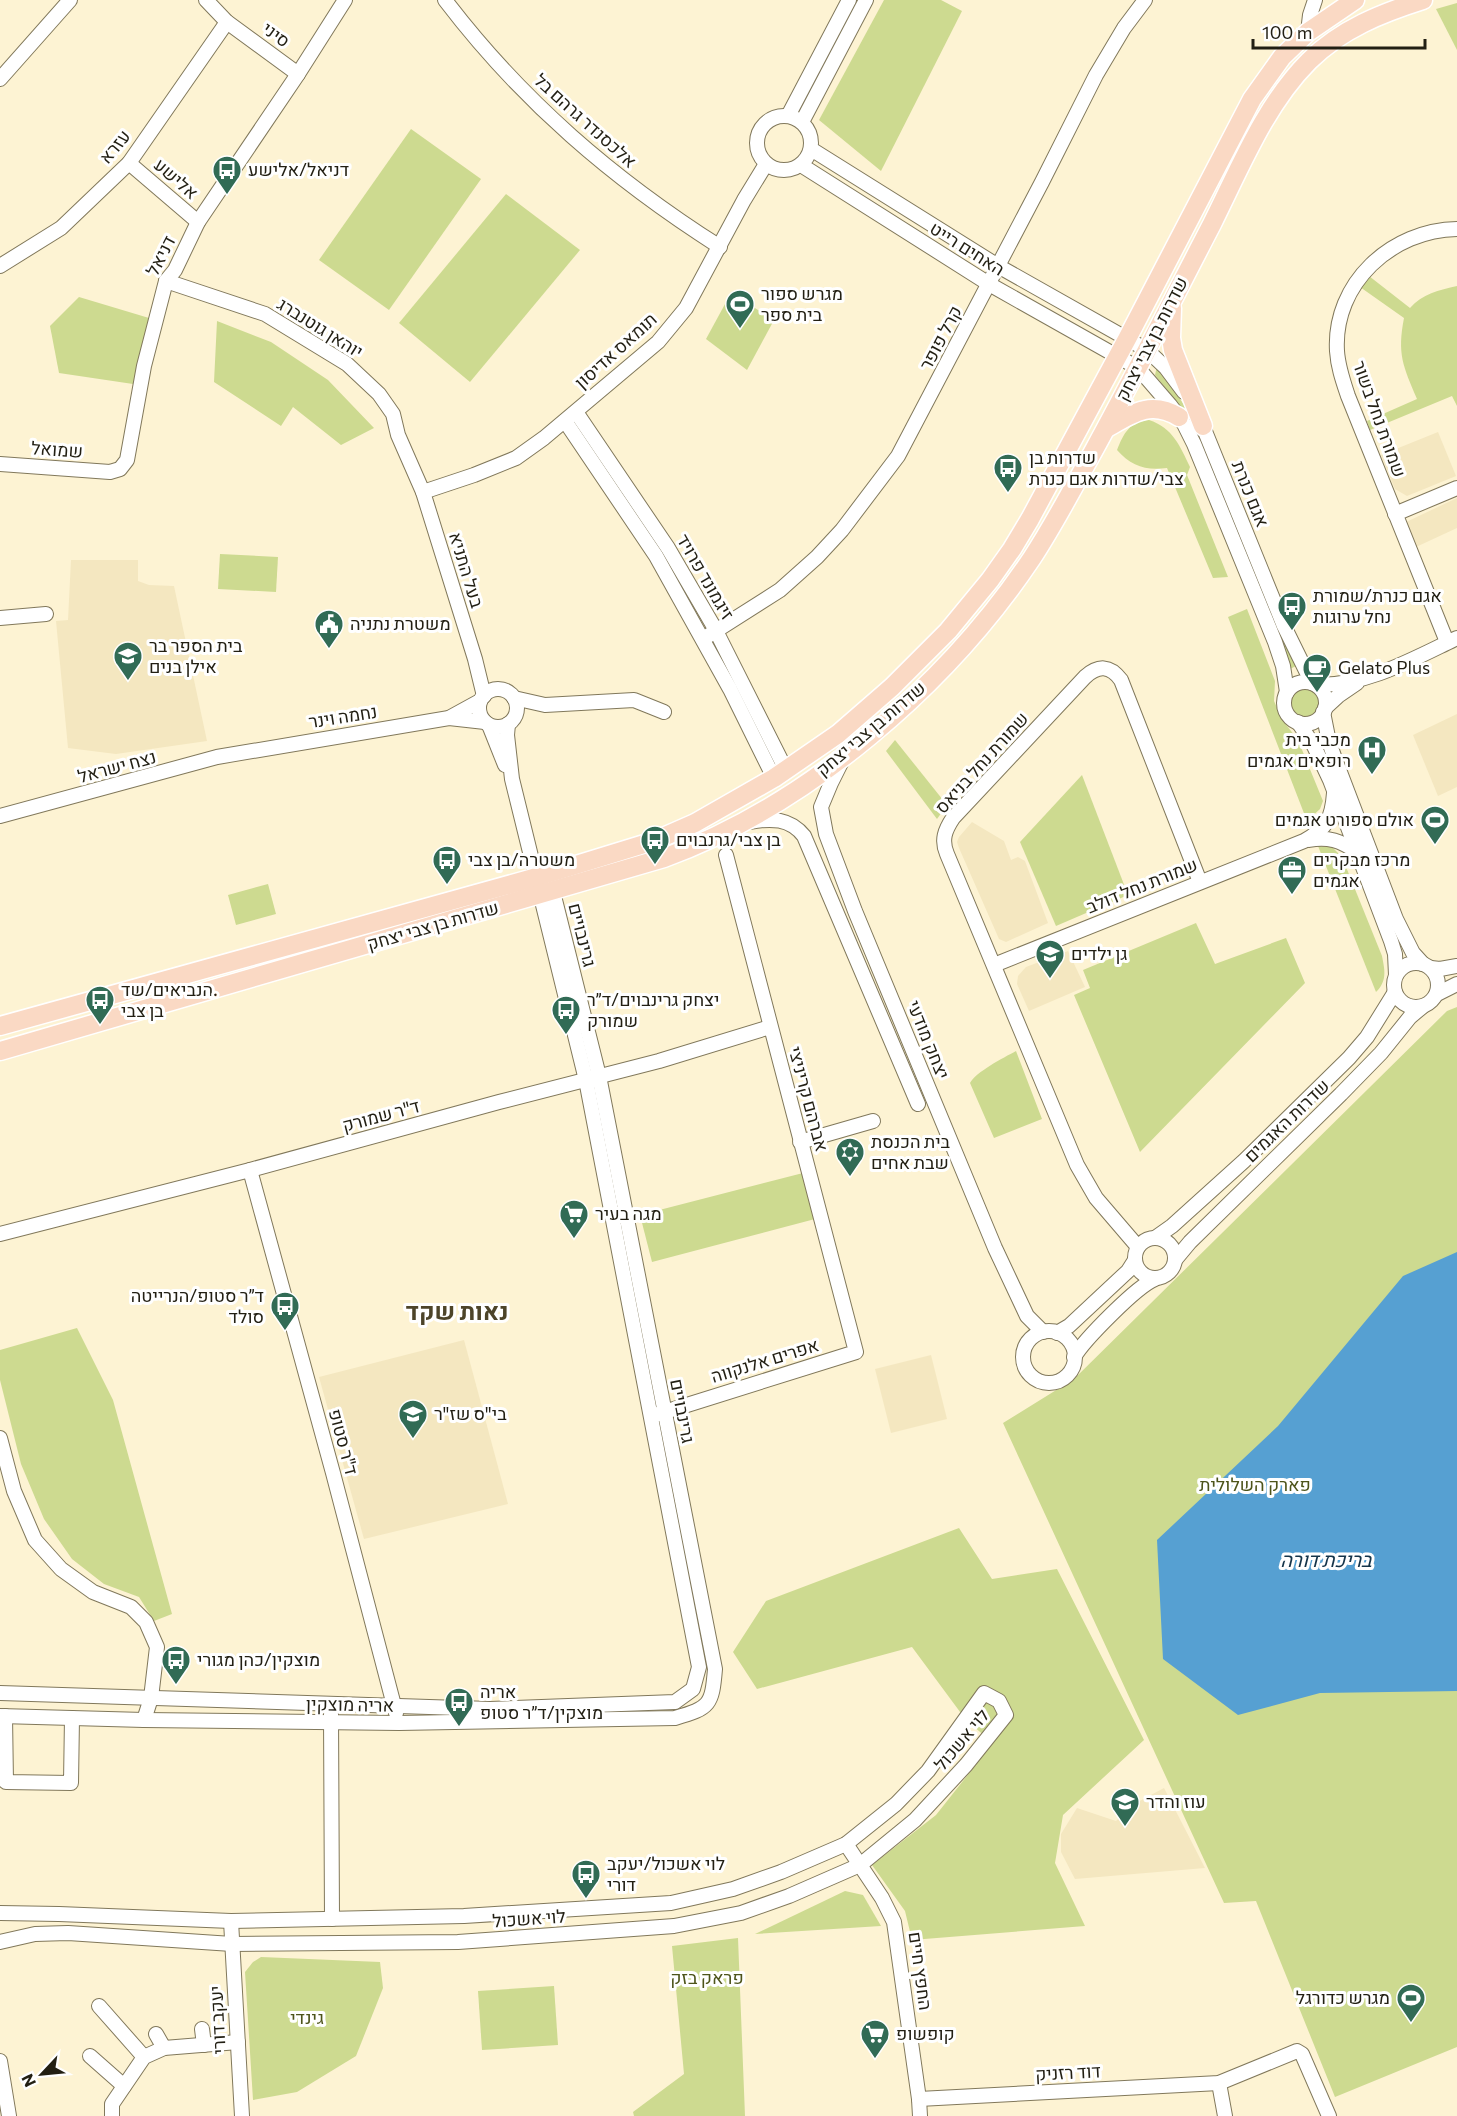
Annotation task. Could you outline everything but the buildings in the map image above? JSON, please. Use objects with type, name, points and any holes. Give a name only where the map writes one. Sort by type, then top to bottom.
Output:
[{"type":"main road","name":"שדרות בן צבי יצחק","points":[[1,1046],[543,888],[695,823],[817,750],[868,709],[922,658],[970,605],[1012,549],[1127,339],[1252,99],[1282,57],[1308,32],[1355,0]]},
{"type":"main road","name":"שדרות בן צבי יצחק","points":[[0,1026],[673,855],[742,823],[801,787],[908,701],[984,622],[1032,558],[1138,368],[1264,123],[1296,76],[1329,44],[1347,32],[1376,17],[1423,0]]},
{"type":"main road","points":[[1174,298],[1171,320],[1173,350],[1203,426]]},
{"type":"main road","points":[[1105,429],[1126,416],[1148,409],[1168,411],[1179,417]]},
{"type":"street","points":[[0,79],[70,0]]},
{"type":"street","name":"סיני","points":[[206,0],[228,22],[298,74]]},
{"type":"street","name":"דניאל","points":[[110,472],[120,470],[127,460],[144,366],[166,281],[175,270],[198,222],[345,0]]},
{"type":"street","name":"אלכסנדר גרהם בל","points":[[445,0],[491,57],[531,100],[577,142],[668,213],[720,247]]},
{"type":"street","points":[[788,116],[849,0]]},
{"type":"street","points":[[802,122],[866,0]]},
{"type":"street","name":"קרל פופר","points":[[703,639],[780,590],[818,557],[842,530],[898,456],[1096,75],[1124,28],[1145,0]]},
{"type":"street","points":[[1308,32],[1315,0]]},
{"type":"street","name":"עזרא","points":[[0,266],[61,228],[129,163],[228,22]]},
{"type":"street","points":[[788,116],[802,122],[810,131],[812,142],[805,162],[786,171],[776,170],[766,164],[760,156],[757,145],[758,134],[764,125],[772,118],[788,116]]},
{"type":"street","name":"האחים רייט","points":[[811,149],[998,266],[1127,339]]},
{"type":"street","name":"אלישע","points":[[129,163],[198,222]]},
{"type":"street","name":"תומאס אדיסון","points":[[423,492],[474,476],[516,458],[565,421],[658,342],[686,308],[766,164]]},
{"type":"street","name":"האחים רייט","points":[[801,165],[989,284],[1117,357]]},
{"type":"street","name":"שמורת נחל בשור","points":[[1452,640],[1395,514],[1342,379],[1337,356],[1338,333],[1349,294],[1361,274],[1382,255],[1412,238],[1427,232],[1457,229]]},
{"type":"street","name":"יוהאן גוטנברג","points":[[166,281],[265,314],[347,364],[379,394],[393,414],[398,435],[423,492]]},
{"type":"street","name":"אגם כנרת","points":[[1127,339],[1159,360],[1176,380],[1203,426],[1284,626],[1314,684]]},
{"type":"street","name":"אגם כנרת","points":[[1117,357],[1138,368],[1179,417],[1207,473],[1275,642],[1283,666],[1287,692]]},
{"type":"street","name":"זיגמונד פרויד","points":[[576,412],[668,548],[715,631],[780,774]]},
{"type":"street","name":"זיגמונד פרויד","points":[[565,421],[656,556],[780,774]]},
{"type":"street","name":"שמואל","points":[[0,464],[110,472]]},
{"type":"street","points":[[1395,514],[1457,488]]},
{"type":"street","name":"בעל התניא","points":[[423,492],[475,659],[482,698]]},
{"type":"street","points":[[0,618],[46,614]]},
{"type":"street","points":[[1298,722],[1314,721],[1346,690],[1370,676],[1452,640]]},
{"type":"street","name":"בעל התניא","points":[[475,659],[499,689]]},
{"type":"street","name":"שמורת נחל בניאס","points":[[1137,1254],[1096,1198],[1077,1165],[944,847],[944,835],[947,827],[1077,685],[1096,668],[1104,667],[1117,674],[1121,680],[1200,882]]},
{"type":"street","points":[[1370,676],[1340,684],[1306,682],[1295,684],[1287,692],[1284,704],[1289,716],[1298,722],[1314,746],[1357,852],[1395,954],[1395,992],[1406,1005],[1422,1007],[1437,994],[1457,984]]},
{"type":"street","points":[[1314,684],[1325,697],[1324,710],[1332,750],[1396,919],[1413,953],[1427,965],[1438,980],[1437,994]]},
{"type":"street","points":[[543,888],[512,779],[479,710],[482,698],[492,690],[499,689],[514,698],[545,705],[634,700],[664,712]]},
{"type":"street","name":"נחמה וינר","points":[[449,718],[482,698]]},
{"type":"street","points":[[512,779],[507,735],[517,709],[514,698]]},
{"type":"street","points":[[487,724],[499,727],[545,705]]},
{"type":"street","name":"נחמה וינר","points":[[242,752],[449,718],[487,724]]},
{"type":"street","name":"נצח ישראל","points":[[0,816],[242,752]]},
{"type":"street","name":"יצחק מודעי","points":[[846,753],[821,807],[823,821],[840,872],[1006,1273],[1027,1316],[1050,1332]]},
{"type":"street","name":"שמורת נחל דולב","points":[[994,965],[1304,841],[1316,834],[1328,821],[1334,793]]},
{"type":"street","name":"יצחק מודעי","points":[[742,823],[765,819],[778,820],[798,828],[810,847],[918,1104]]},
{"type":"street","name":"שמורת נחל דולב","points":[[1304,841],[1321,838],[1333,839],[1357,852]]},
{"type":"street","name":"אברהם קריניצי","points":[[726,855],[856,1352]]},
{"type":"street","name":"גרינבויים","points":[[543,888],[593,1078],[657,1414],[715,1669],[712,1696],[699,1711]]},
{"type":"street","points":[[857,962],[881,970]]},
{"type":"street","points":[[1396,975],[1402,967],[1408,964],[1427,965],[1440,969],[1457,966]]},
{"type":"street","name":"שדרות האגמים","points":[[1155,1238],[1172,1226],[1237,1167],[1348,1058],[1367,1036],[1395,992]]},
{"type":"street","name":"שדרות האגמים","points":[[1175,1260],[1190,1242],[1348,1087],[1381,1053],[1410,1017],[1422,1007]]},
{"type":"street","name":"ד\"ר שמורק","points":[[0,1234],[250,1170],[706,1048],[770,1027]]},
{"type":"street","points":[[800,1142],[873,1121]]},
{"type":"street","name":"ד\"ר סטופ","points":[[250,1170],[399,1723]]},
{"type":"street","points":[[1050,1332],[1067,1338],[1072,1346],[1074,1358],[1072,1369],[1062,1379],[1048,1383],[1034,1378],[1025,1365],[1025,1349],[1028,1341],[1035,1335],[1069,1326],[1128,1271],[1145,1241],[1155,1238],[1166,1241],[1170,1245],[1174,1251],[1175,1260],[1171,1271],[1166,1276],[1143,1286],[1086,1341],[1074,1358]]},
{"type":"street","points":[[1137,1254],[1141,1274],[1155,1279]]},
{"type":"street","name":"אפרים אלנקווה","points":[[657,1414],[856,1352]]},
{"type":"street","name":"גרינבויים","points":[[657,1414],[699,1667],[693,1689]]},
{"type":"street","points":[[0,1438],[14,1491],[35,1540],[61,1569],[93,1592],[131,1606],[146,1622],[157,1647],[151,1698],[144,1720]]},
{"type":"street","name":"אריה מוצקין","points":[[0,1693],[490,1709],[675,1702],[693,1689]]},
{"type":"street","name":"לוי אשכול","points":[[0,1913],[231,1921],[464,1917],[671,1903],[733,1889],[781,1872],[846,1844],[896,1804],[928,1771],[984,1692],[999,1701],[1006,1715],[966,1765],[915,1820],[860,1865],[789,1896],[741,1913],[674,1926],[458,1942],[232,1944],[68,1933],[35,1934],[0,1942]]},
{"type":"street","points":[[331,1703],[333,1919]]},
{"type":"street","name":"אריה מוצקין","points":[[3,1716],[399,1723],[675,1718],[699,1711]]},
{"type":"street","points":[[3,1716],[6,1782],[71,1783],[72,1718]]},
{"type":"street","name":"החפץ חיים","points":[[846,1844],[894,1922],[920,2116]]},
{"type":"street","name":"יעקב דורי","points":[[231,1921],[242,2116]]},
{"type":"street","points":[[99,2006],[144,2057]]},
{"type":"street","points":[[202,2029],[204,2045]]},
{"type":"street","points":[[156,2034],[164,2048]]},
{"type":"street","points":[[112,2116],[112,2104],[144,2057],[164,2048],[238,2042]]},
{"type":"street","points":[[186,2046],[188,2061]]},
{"type":"street","points":[[1225,2116],[1219,2083],[1297,2050],[1302,2054],[1329,2116]]},
{"type":"street","points":[[90,2056],[124,2086]]},
{"type":"street","points":[[0,2061],[9,2116]]},
{"type":"street","name":"דוד רזניק","points":[[919,2099],[1219,2083]]},
{"type":"shaded area","points":[[1438,432],[1456,476],[1407,496],[1395,489],[1381,455]]},
{"type":"shaded area","points":[[1457,498],[1457,528],[1416,547],[1404,523]]},
{"type":"shaded area","name":"בית הספר בר אילן בנים","points":[[71,560],[138,560],[138,581],[149,585],[174,586],[207,741],[116,754],[68,748],[56,621],[68,620]]},
{"type":"shaded area","points":[[1457,714],[1457,787],[1438,796],[1413,735]]},
{"type":"shaded area","points":[[972,822],[1004,841],[1011,860],[1018,857],[1025,861],[1048,923],[1006,942],[999,939],[957,842]]},
{"type":"shaded area","name":"גן ילדים","points":[[1068,951],[1085,987],[1029,1011],[1017,984],[1018,976],[1026,967]]},
{"type":"shaded area","name":"בי\"ס שז\"ר","points":[[464,1340],[508,1504],[364,1539],[319,1377]]},
{"type":"shaded area","points":[[931,1355],[947,1419],[891,1433],[875,1369]]},
{"type":"shaded area","name":"עוז והדר","points":[[1164,1788],[1205,1868],[1075,1879],[1061,1852],[1061,1834],[1077,1808],[1116,1821],[1134,1804]]},
{"type":"green space","points":[[884,0],[941,0],[962,11],[881,171],[819,120]]},
{"type":"green space","points":[[1457,3],[1457,50],[1436,9]]},
{"type":"green space","points":[[411,129],[481,179],[389,310],[319,260]]},
{"type":"green space","points":[[506,194],[580,250],[470,382],[399,323]]},
{"type":"green space","points":[[1369,276],[1410,308],[1425,296],[1457,286],[1457,406],[1452,396],[1370,430],[1367,421],[1417,399],[1401,351],[1404,318],[1360,287]]},
{"type":"green space","name":"מגרש ספור בית ספר","points":[[731,293],[774,320],[747,370],[706,339]]},
{"type":"green space","points":[[79,297],[149,318],[133,384],[59,373],[50,326]]},
{"type":"green space","points":[[217,321],[271,342],[328,380],[374,428],[341,445],[293,407],[281,426],[214,382]]},
{"type":"green space","points":[[1157,366],[1189,412],[1199,434],[1296,666],[1288,670],[1187,420],[1176,401],[1155,375]]},
{"type":"green space","points":[[1149,420],[1170,433],[1183,452],[1190,467],[1187,475],[1228,577],[1213,578],[1167,468],[1152,469],[1133,464],[1117,450],[1128,429],[1137,423]]},
{"type":"green space","points":[[220,554],[278,557],[276,592],[218,589]]},
{"type":"green space","points":[[1247,609],[1275,681],[1274,701],[1284,722],[1298,740],[1323,801],[1320,809],[1307,821],[1228,617]]},
{"type":"green space","points":[[1306,686],[1317,691],[1322,702],[1317,713],[1306,718],[1295,713],[1290,702],[1295,691]]},
{"type":"green space","points":[[895,740],[947,805],[937,819],[886,751]]},
{"type":"green space","points":[[1082,775],[1128,895],[1056,926],[1020,842]]},
{"type":"green space","points":[[1318,846],[1332,847],[1342,857],[1382,956],[1384,976],[1376,992]]},
{"type":"green space","points":[[268,884],[276,914],[236,925],[228,895]]},
{"type":"green space","points":[[1196,923],[1215,964],[1286,938],[1305,983],[1140,1152],[1074,995],[1090,988],[1083,970]]},
{"type":"green space","name":"פארק השלולית","points":[[1457,1007],[1457,2047],[1335,2097],[1256,1901],[1224,1903],[1003,1423],[1074,1379],[1447,1011]]},
{"type":"green space","points":[[1016,1051],[1042,1119],[994,1138],[970,1083],[984,1070]]},
{"type":"green space","points":[[803,1173],[815,1219],[652,1262],[640,1215]]},
{"type":"green space","points":[[77,1328],[113,1400],[172,1614],[154,1621],[139,1597],[104,1584],[72,1559],[44,1519],[21,1464],[0,1380],[0,1350]]},
{"type":"green space","points":[[959,1528],[992,1579],[1057,1569],[1144,1740],[1063,1815],[1055,1863],[1085,1926],[912,1940],[905,1911],[872,1865],[936,1815],[993,1743],[966,1720],[912,1647],[757,1689],[733,1652],[766,1601]]},
{"type":"green space","points":[[845,1891],[863,1895],[881,1926],[755,1934]]},
{"type":"green space","name":"פראק בזק","points":[[738,1938],[745,2116],[634,2116],[633,2112],[684,2074],[672,1946]]},
{"type":"green space","name":"גינדי","points":[[261,1957],[380,1962],[383,1988],[356,2056],[297,2092],[253,2100],[245,1972],[253,1962]]},
{"type":"green space","points":[[554,1986],[558,2045],[482,2050],[478,1991]]},
{"type":"water","name":"בריכת דורה","points":[[1457,1252],[1457,1691],[1320,1693],[1238,1715],[1163,1659],[1157,1540],[1278,1426],[1403,1276]]},
{"type":"place","name":"דניאל/אלישע","points":[[227,196]]},
{"type":"place","name":"מגרש ספור בית ספר","points":[[740,330]]},
{"type":"place","name":"שדרות בן צבי/שדרות אגם כנרת","points":[[1008,494]]},
{"type":"place","name":"אגם כנרת/שמורת נחל ערוגות","points":[[1292,632]]},
{"type":"place","name":"משטרת נתניה","points":[[329,650]]},
{"type":"place","name":"בית הספר בר אילן בנים","points":[[128,682]]},
{"type":"place","name":"Gelato Plus","points":[[1317,694]]},
{"type":"place","name":"מכבי בית רופאים אגמים","points":[[1372,776]]},
{"type":"place","name":"אולם ספורט אגמים","points":[[1435,846]]},
{"type":"place","name":"בן צבי/גרנבוים","points":[[655,866]]},
{"type":"place","name":"משטרה/בן צבי","points":[[447,886]]},
{"type":"place","name":"מרכז מבקרים אגמים","points":[[1292,896]]},
{"type":"place","name":"גן ילדים","points":[[1050,980]]},
{"type":"place","name":"הנביאים/שד. בן צבי","points":[[100,1026]]},
{"type":"place","name":"יצחק גרינבוים/ד״ר שמורק","points":[[566,1036]]},
{"type":"place","name":"בית הכנסת שבת אחים","points":[[850,1178]]},
{"type":"place","name":"מגה בעיר","points":[[574,1240]]},
{"type":"place","name":"ד״ר סטופ/הנרייטה סולד","points":[[285,1332]]},
{"type":"place","name":"בי\"ס שז\"ר","points":[[413,1440]]},
{"type":"place","name":"מוצקין/כהן מגורי","points":[[176,1686]]},
{"type":"place","name":"אריה מוצקין/ד״ר סטופ","points":[[459,1728]]},
{"type":"place","name":"עוז והדר","points":[[1125,1828]]},
{"type":"place","name":"לוי אשכול/יעקב דורי","points":[[586,1900]]},
{"type":"place","name":"מגרש כדורגל","points":[[1411,2024]]},
{"type":"place","name":"קופשופ","points":[[875,2060]]},
{"type":"district","name":"נאות שקד","points":[[457,1312]]}]
